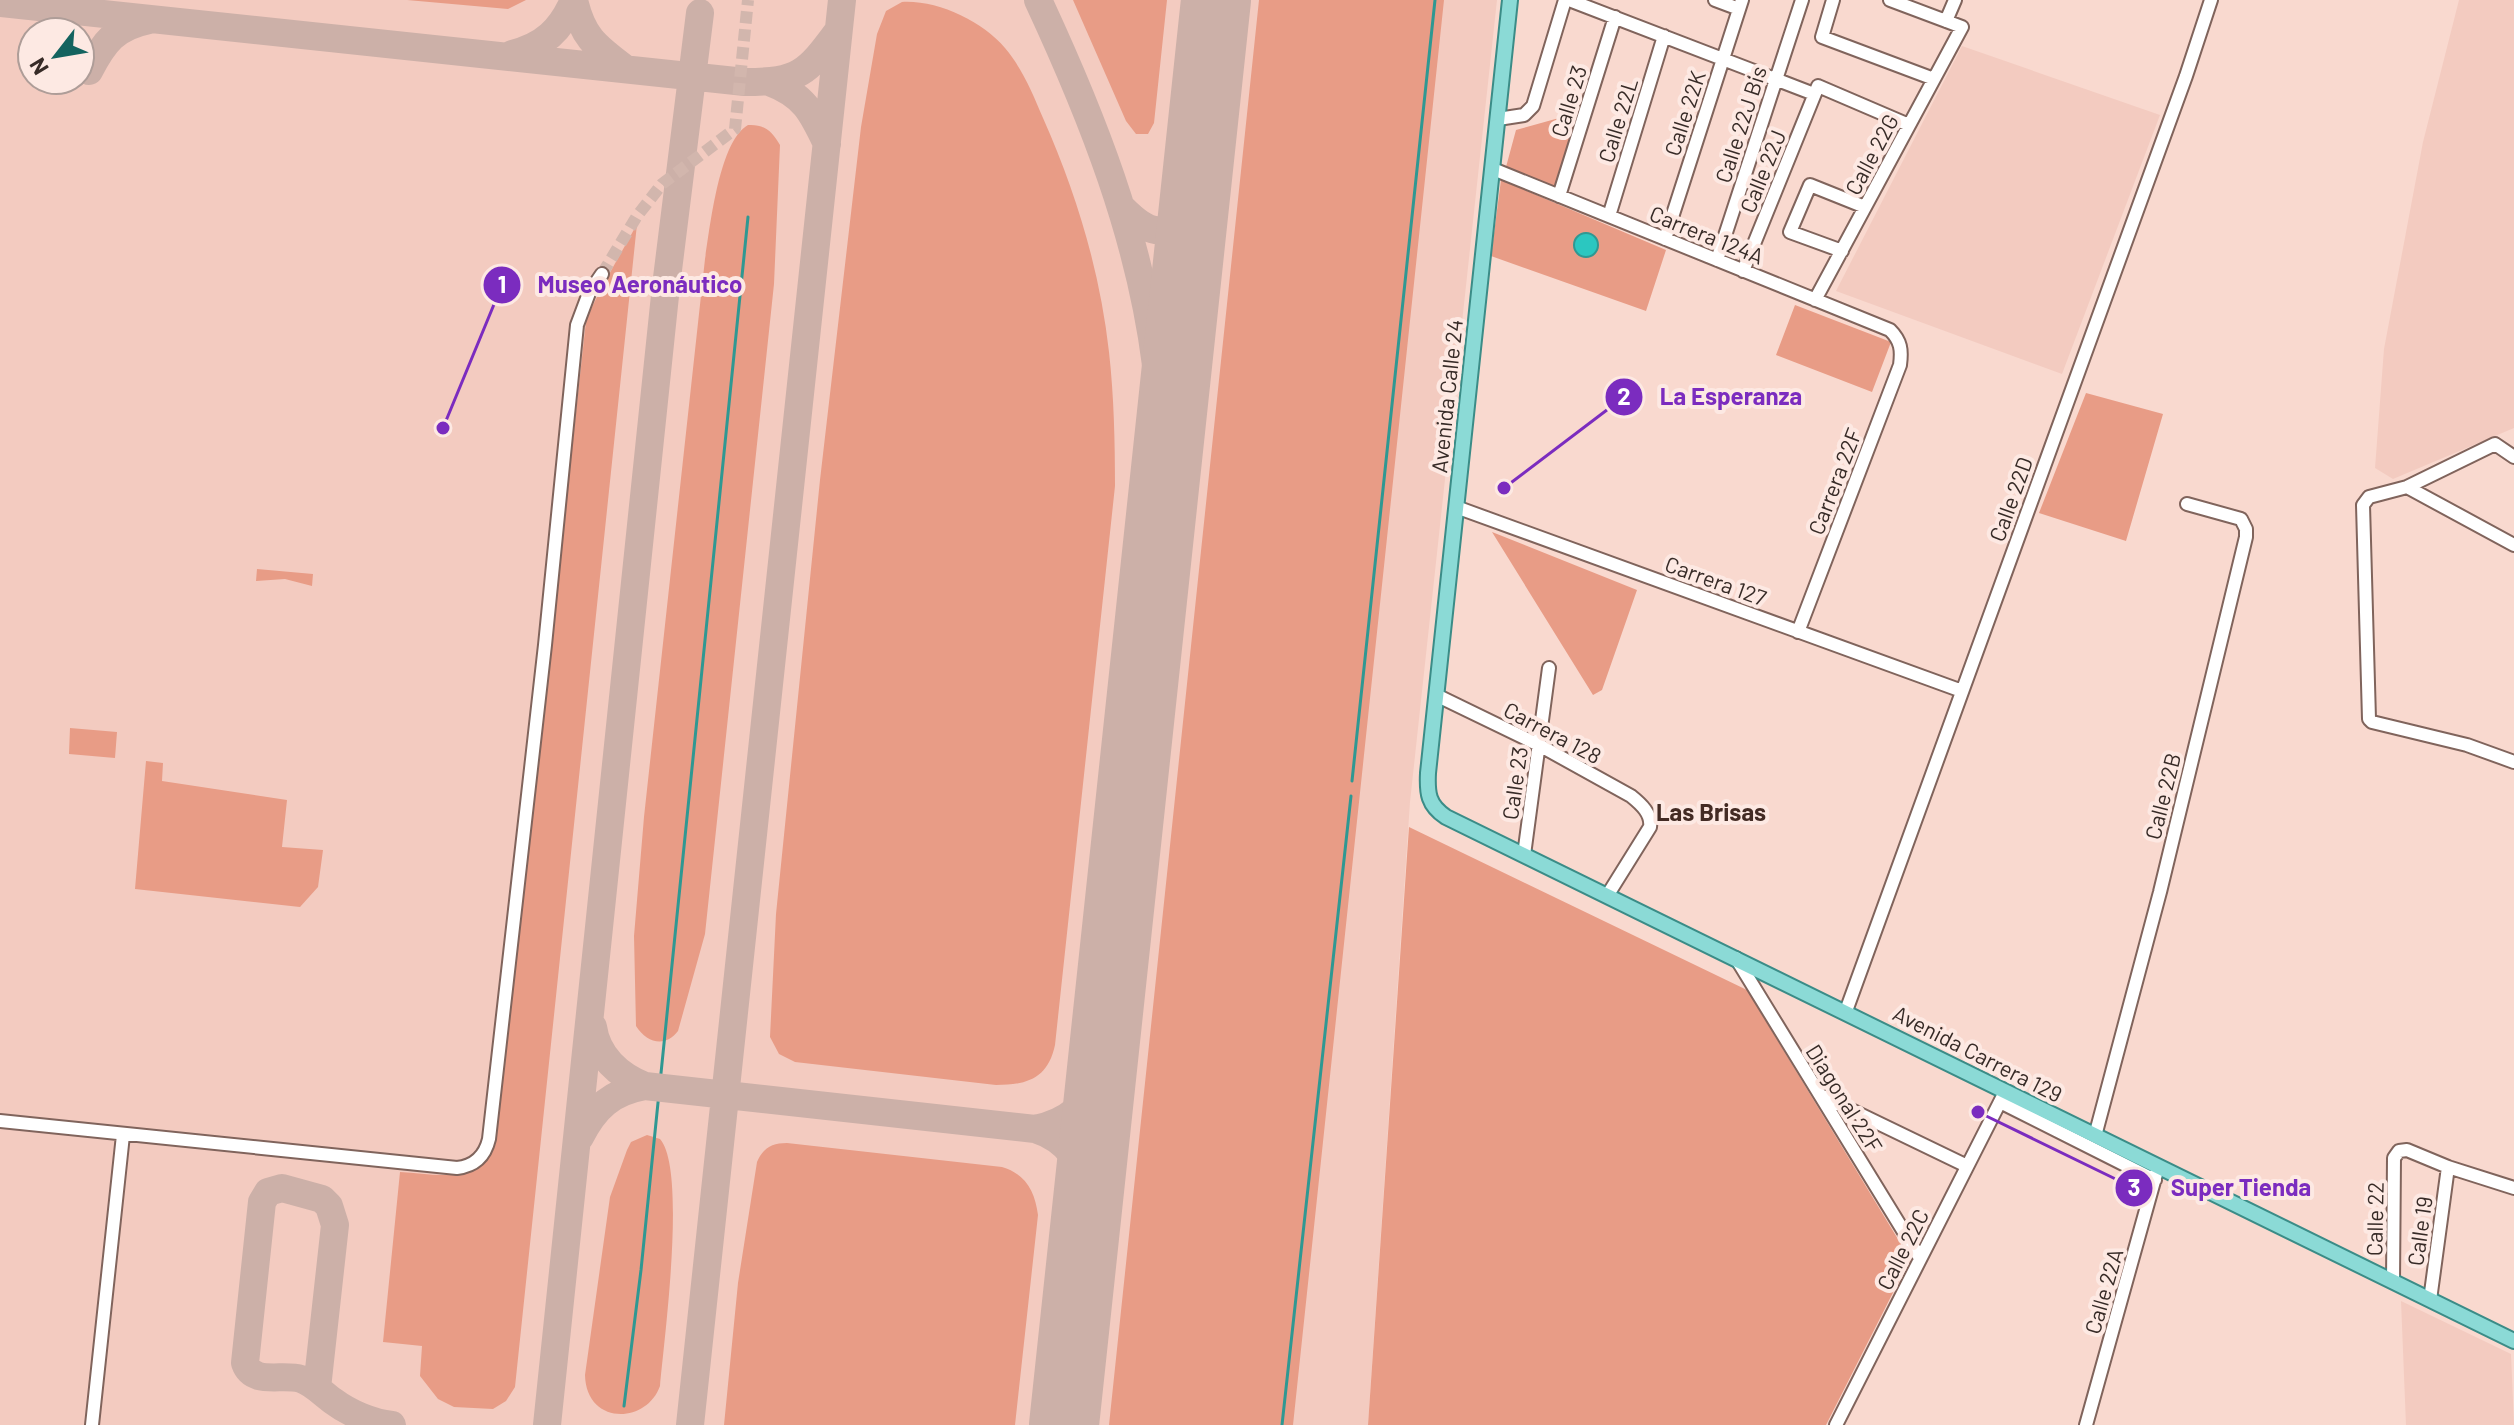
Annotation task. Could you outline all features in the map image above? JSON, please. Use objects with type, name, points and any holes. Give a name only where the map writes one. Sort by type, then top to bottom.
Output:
[{"type":"main road","name":"Avenida Calle 24","points":[[1428,797],[1436,695],[1510,0]]},
{"type":"main road","name":"Avenida Carrera 129","points":[[1428,797],[1434,808],[1446,817],[1846,1011],[2002,1097],[2095,1136],[2157,1174],[2514,1340]]},
{"type":"street","points":[[1498,119],[1524,115],[1533,106],[1567,0],[1776,79],[1816,90],[1909,125]]},
{"type":"street","points":[[1715,0],[1741,5]]},
{"type":"street","name":"Calle 22J Bis","points":[[1717,260],[1802,0]]},
{"type":"street","points":[[1833,0],[1822,37],[1934,79]]},
{"type":"street","points":[[1890,0],[1946,21],[1955,0]]},
{"type":"street","name":"Calle 22D","points":[[1846,1011],[2211,0]]},
{"type":"street","name":"Calle 22K","points":[[1665,239],[1741,5]]},
{"type":"street","name":"Calle 23","points":[[1559,196],[1615,17]]},
{"type":"street","name":"Calle 22G","points":[[1815,300],[1962,27],[1946,21]]},
{"type":"street","name":"Calle 22L","points":[[1609,216],[1664,36]]},
{"type":"street","name":"Calle 22J","points":[[1743,271],[1816,90]]},
{"type":"street","name":"Carrera 124A","points":[[1493,169],[1890,330],[1901,344]]},
{"type":"street","points":[[1842,251],[1790,232],[1810,185],[1865,207]]},
{"type":"street","points":[[0,1121],[457,1168],[470,1165],[485,1152],[489,1139],[538,706],[577,325],[589,293],[602,274]]},
{"type":"street","name":"Carrera 22F","points":[[1798,632],[1900,365],[1901,344]]},
{"type":"street","points":[[2514,457],[2495,444],[2407,487],[2369,497],[2363,505],[2369,714],[2372,722],[2423,733],[2514,762]]},
{"type":"street","points":[[2407,487],[2514,545]]},
{"type":"street","name":"Calle 22B","points":[[2095,1136],[2160,892],[2246,537],[2241,519],[2187,504]]},
{"type":"street","name":"Carrera 127","points":[[1456,507],[1962,691]]},
{"type":"street","name":"Calle 23","points":[[1524,855],[1549,668]]},
{"type":"street","name":"Carrera 128","points":[[1436,695],[1539,745],[1631,796],[1647,812],[1650,827],[1607,896]]},
{"type":"street","name":"Diagonal 22F","points":[[1736,958],[1920,1258]]},
{"type":"street","points":[[1820,1095],[1967,1166]]},
{"type":"street","points":[[2002,1097],[2157,1174]]},
{"type":"street","name":"Calle 22C","points":[[1836,1425],[2002,1097]]},
{"type":"street","points":[[92,1425],[123,1135]]},
{"type":"street","name":"Calle 22","points":[[2393,1282],[2394,1158],[2399,1151],[2407,1150],[2448,1167]]},
{"type":"street","points":[[2448,1167],[2514,1188]]},
{"type":"street","name":"Calle 19","points":[[2430,1300],[2448,1167]]},
{"type":"street","name":"Calle 22A","points":[[2086,1425],[2157,1174]]},
{"type":"shaded area","points":[[0,0],[1497,0],[1410,802],[1368,1425],[0,1425]]},
{"type":"shaded area","points":[[407,0],[526,0],[508,9]]},
{"type":"shaded area","points":[[1073,0],[1167,0],[1154,123],[1148,134],[1136,134],[1126,121]]},
{"type":"shaded area","points":[[1259,0],[1444,0],[1293,1425],[1109,1425]]},
{"type":"shaded area","points":[[2459,0],[2514,0],[2514,428],[2393,479],[2375,468],[2384,349],[2423,142]]},
{"type":"shaded area","points":[[902,2],[930,5],[972,21],[1005,48],[1022,73],[1055,146],[1085,232],[1100,292],[1111,369],[1115,486],[1055,1045],[1042,1072],[1027,1081],[1007,1085],[795,1062],[779,1054],[770,1037],[776,914],[820,480],[861,127],[877,34],[886,11]]},
{"type":"shaded area","points":[[1962,46],[2160,115],[2062,374],[1836,291]]},
{"type":"shaded area","points":[[1577,113],[1556,187],[1506,167],[1516,130]]},
{"type":"shaded area","points":[[748,125],[767,129],[780,145],[774,284],[705,934],[678,1031],[668,1040],[656,1041],[645,1036],[636,1026],[634,936],[644,817],[705,259],[723,166],[738,134]]},
{"type":"shaded area","points":[[1501,180],[1666,250],[1646,311],[1491,256]]},
{"type":"shaded area","points":[[637,224],[515,1387],[506,1401],[493,1409],[454,1407],[438,1399],[420,1376],[422,1346],[383,1342],[400,1172],[443,1175],[470,1171],[481,1166],[490,1156],[496,1142],[586,321]]},
{"type":"shaded area","points":[[1795,305],[1891,342],[1872,392],[1776,355]]},
{"type":"shaded area","points":[[2086,393],[2163,414],[2126,541],[2039,513]]},
{"type":"shaded area","points":[[1492,532],[1637,590],[1602,690],[1593,695]]},
{"type":"shaded area","points":[[257,569],[313,574],[312,586],[285,579],[256,581]]},
{"type":"shaded area","points":[[70,728],[117,732],[115,758],[69,754]]},
{"type":"shaded area","points":[[146,761],[163,763],[162,781],[287,800],[282,847],[323,850],[318,887],[300,907],[135,889]]},
{"type":"shaded area","points":[[1409,827],[1747,990],[1910,1259],[1826,1425],[1368,1425]]},
{"type":"shaded area","points":[[647,1135],[660,1139],[668,1157],[672,1184],[672,1257],[660,1386],[653,1399],[643,1408],[618,1414],[605,1411],[595,1403],[588,1391],[585,1375],[610,1197],[631,1142]]},
{"type":"shaded area","points":[[787,1143],[1002,1167],[1017,1174],[1028,1185],[1038,1215],[1015,1425],[724,1425],[738,1283],[757,1162],[769,1147]]},
{"type":"shaded area","points":[[2401,1301],[2511,1354],[2514,1425],[2406,1425]]},
{"type":"water","points":[[1586,233],[1595,236],[1598,245],[1595,254],[1586,257],[1577,254],[1574,245],[1577,236]]},
{"type":"waterway","points":[[1352,781],[1435,0]]},
{"type":"waterway","points":[[624,1406],[641,1270],[748,217]]},
{"type":"waterway","points":[[1282,1425],[1351,796]]},
{"type":"taxiway","points":[[574,0],[581,23],[591,39],[623,67]]},
{"type":"taxiway","points":[[512,54],[550,35],[574,0]]},
{"type":"taxiway","points":[[690,1425],[842,0]]},
{"type":"taxiway","points":[[1038,0],[1095,133],[1138,270],[1156,365],[1164,486]]},
{"type":"taxiway","points":[[0,3],[745,82],[778,80],[800,72],[818,57],[838,31]]},
{"type":"taxiway","points":[[547,1425],[666,286],[700,13]]},
{"type":"taxiway","points":[[96,59],[112,37],[127,27],[149,20]]},
{"type":"taxiway","points":[[769,82],[791,93],[806,106],[827,144]]},
{"type":"taxiway","points":[[1123,209],[1150,229],[1169,228],[1183,211],[1197,184]]},
{"type":"taxiway","points":[[580,1137],[606,1102],[623,1092],[645,1086],[626,1077],[611,1064],[599,1047],[593,1027]]},
{"type":"taxiway","points":[[645,1086],[1035,1129],[1058,1122],[1075,1111],[1102,1075]]},
{"type":"taxiway","points":[[1035,1129],[1057,1140],[1072,1155],[1083,1174],[1089,1197]]},
{"type":"taxiway","points":[[317,1388],[335,1225],[329,1206],[322,1199],[282,1188],[268,1192],[262,1202],[245,1363],[249,1370],[261,1377],[305,1381],[353,1413],[392,1425]]},
{"type":"runway","points":[[1064,1425],[1216,0]]},
{"type":"tunnel","points":[[602,274],[637,216],[662,184],[735,129],[748,0]]},
{"type":"place","name":"Museo Aeronáutico","points":[[443,428]]},
{"type":"place","name":"La Esperanza","points":[[1504,488]]},
{"type":"place","name":"Super Tienda","points":[[1978,1112]]},
{"type":"district","name":"Las Brisas","points":[[1711,811]]}]
